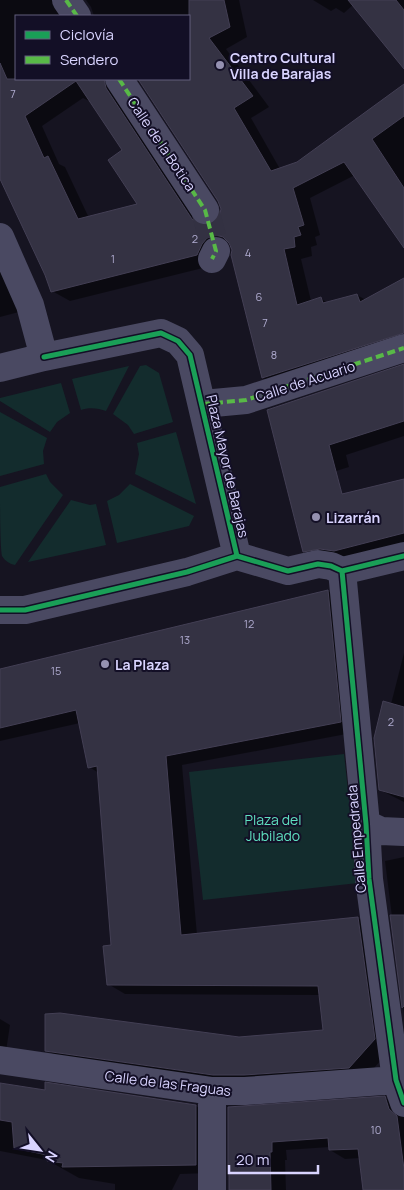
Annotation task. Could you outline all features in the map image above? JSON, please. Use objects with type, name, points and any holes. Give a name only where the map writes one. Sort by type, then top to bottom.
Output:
[{"type":"street","points":[[66,0],[76,15]]},
{"type":"street","name":"Calle de la Botica","points":[[120,80],[202,204]]},
{"type":"street","points":[[0,237],[30,305],[44,357]]},
{"type":"street","name":"Plaza Mayor de Barajas","points":[[0,368],[161,332],[178,341],[190,355],[203,404],[237,556],[187,572],[25,610],[0,610]]},
{"type":"street","name":"Calle de Acuario","points":[[203,404],[246,400],[404,348]]},
{"type":"street","points":[[237,556],[288,571],[318,564],[331,566],[342,571],[404,556]]},
{"type":"street","name":"Calle Empedrada","points":[[342,571],[366,824],[369,879],[400,1092]]},
{"type":"street","points":[[366,824],[380,831],[404,832]]},
{"type":"street","name":"Calle de las Fraguas","points":[[0,1060],[212,1091],[400,1092]]},
{"type":"street","points":[[212,1091],[212,1190]]},
{"type":"green space","points":[[146,365],[159,373],[173,422],[134,434],[128,425],[113,414],[140,366]]},
{"type":"green space","points":[[129,366],[106,411],[94,408],[81,410],[72,379]]},
{"type":"green space","points":[[61,383],[70,413],[57,422],[50,432],[0,401],[0,398]]},
{"type":"green space","points":[[0,412],[47,438],[43,451],[44,464],[0,476]]},
{"type":"green space","points":[[176,432],[196,504],[135,474],[139,454],[137,443]]},
{"type":"green space","points":[[46,474],[50,482],[63,495],[15,565],[11,564],[2,556],[0,487]]},
{"type":"green space","points":[[130,484],[194,516],[189,526],[117,543],[107,501],[119,495]]},
{"type":"green space","points":[[71,500],[90,505],[96,504],[106,545],[28,562]]},
{"type":"green space","name":"Plaza del Jubilado","points":[[344,754],[358,883],[203,900],[189,772]]},
{"type":"building","points":[[189,0],[224,0],[230,27],[209,38],[253,96],[234,108],[271,171],[297,162],[404,84],[404,116],[372,139],[404,188],[404,248],[344,162],[293,188],[304,225],[298,227],[301,235],[294,237],[295,247],[284,249],[297,305],[321,297],[323,303],[357,294],[360,302],[404,278],[404,333],[262,378],[231,255],[232,250],[229,243],[223,237],[216,235],[207,238],[197,255],[51,292],[45,275],[0,179],[0,63],[7,79],[104,80],[106,88],[192,219],[198,224],[206,226],[213,223],[219,217],[221,209],[218,201],[139,80],[190,80]],"holes":[[[76,81],[122,150],[108,160],[137,204],[78,219],[48,156],[44,158],[25,116]]]},
{"type":"building","points":[[348,0],[396,0],[404,10],[404,69]]},
{"type":"building","points":[[404,364],[404,421],[329,445],[342,494],[404,479],[404,533],[334,551],[320,549],[303,552],[267,410]]},
{"type":"building","points":[[328,590],[341,722],[166,756],[181,935],[358,917],[375,1039],[349,1068],[244,1075],[213,1075],[45,1051],[45,1014],[60,1013],[239,1037],[323,1030],[318,986],[107,985],[103,946],[111,945],[97,766],[88,768],[76,710],[0,728],[0,669]]},
{"type":"building","points":[[383,701],[404,707],[404,797],[379,790],[374,738]]},
{"type":"building","points":[[390,915],[404,915],[404,1006],[402,1008]]},
{"type":"building","points":[[45,1082],[196,1105],[196,1165],[62,1167],[63,1163],[47,1161],[47,1155],[14,1148],[12,1122],[0,1120],[0,1083],[45,1090]]},
{"type":"building","points":[[385,1096],[389,1109],[397,1116],[404,1169],[404,1190],[363,1190],[358,1149],[329,1150],[328,1138],[272,1142],[272,1152],[270,1152],[271,1190],[229,1190],[228,1107]]},
{"type":"tunnel","points":[[205,210],[216,251]]},
{"type":"marked path","points":[[66,0],[76,15]]},
{"type":"marked path","points":[[120,80],[205,210],[216,251],[212,259]]},
{"type":"marked path","points":[[203,404],[246,400],[404,348]]},
{"type":"cycle path","points":[[44,357],[161,333],[178,341],[190,355],[237,556]]},
{"type":"cycle path","points":[[237,556],[288,571],[318,564],[331,566],[342,571],[404,556]]},
{"type":"cycle path","points":[[0,610],[25,610],[187,572],[237,556]]},
{"type":"cycle path","points":[[342,571],[366,824],[369,879],[396,1080],[404,1103]]},
{"type":"place","name":"Centro Cultural Villa de Barajas","points":[[220,65]]},
{"type":"place","name":"Lizarrán","points":[[316,517]]},
{"type":"place","name":"La Plaza","points":[[105,664]]}]
